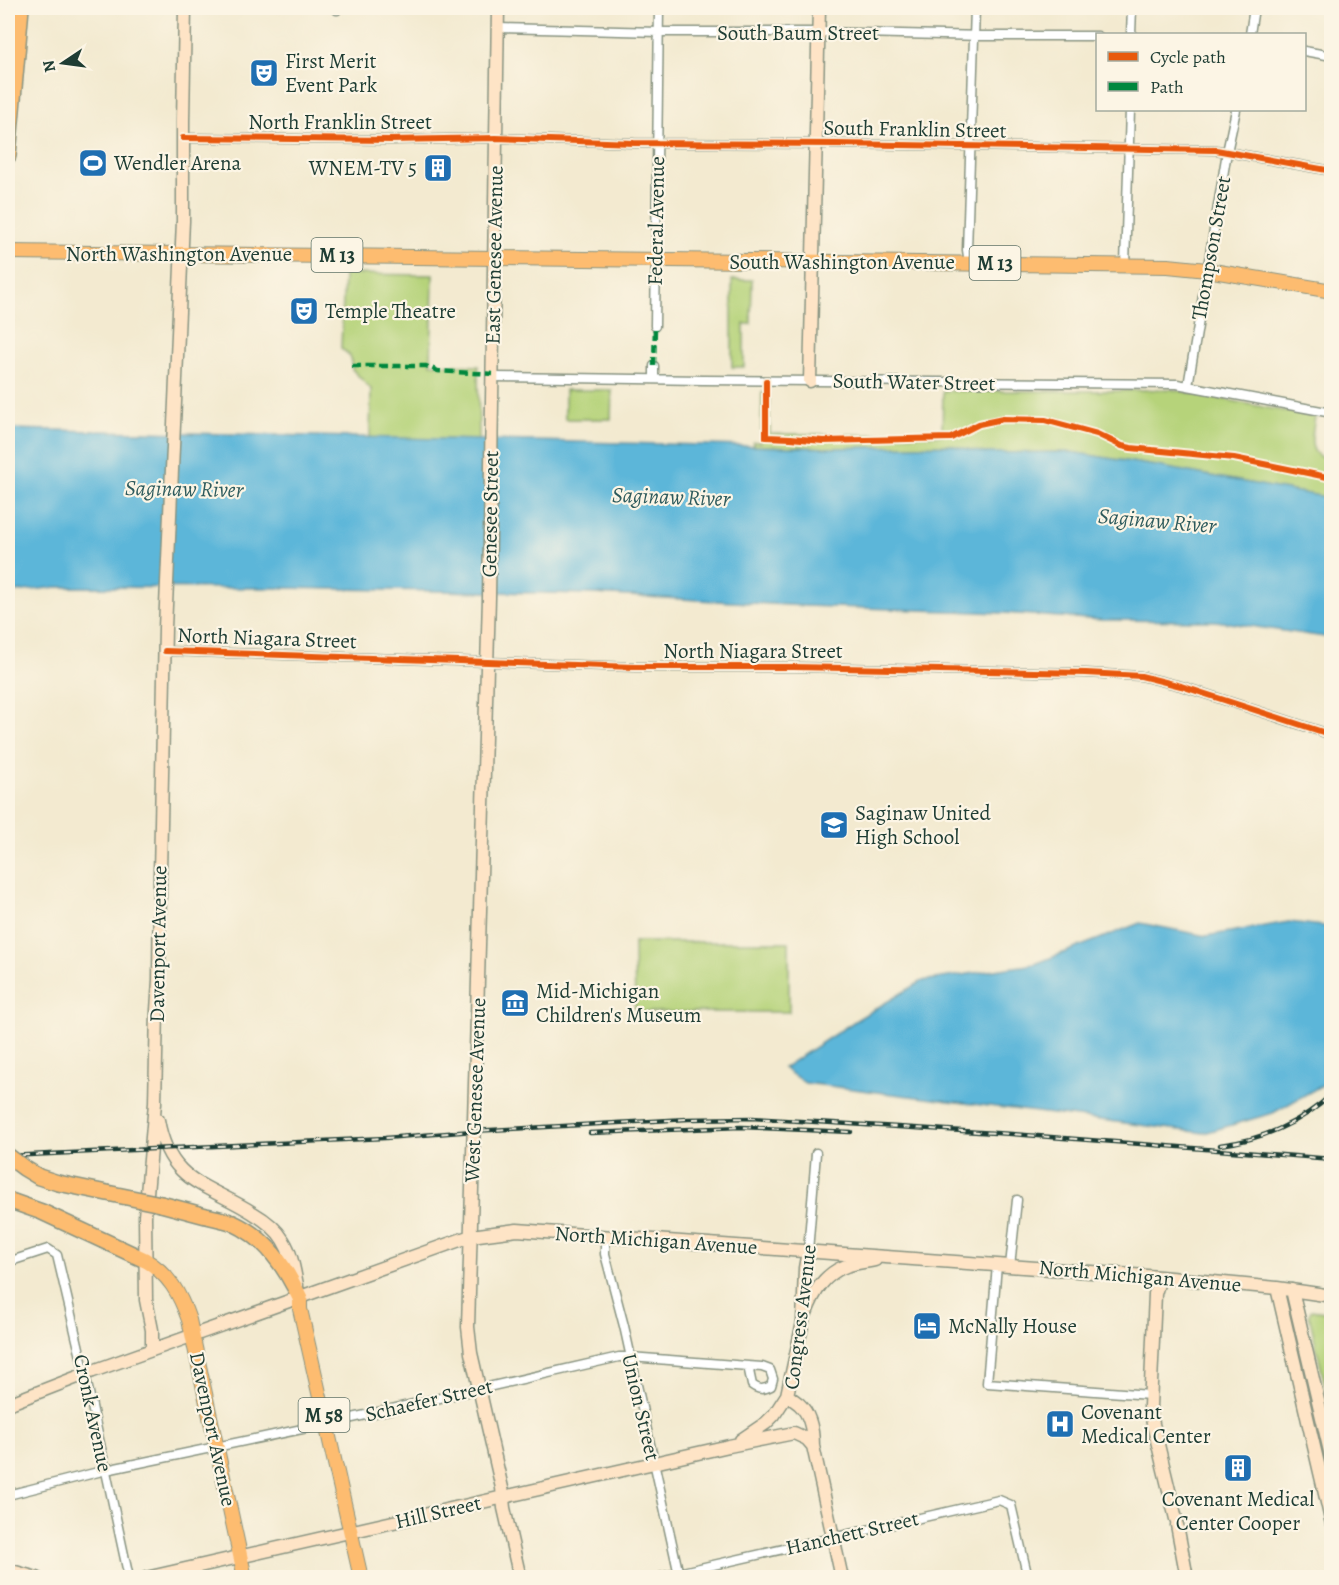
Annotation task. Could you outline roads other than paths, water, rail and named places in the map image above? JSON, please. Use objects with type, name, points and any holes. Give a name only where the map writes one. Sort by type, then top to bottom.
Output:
[{"type":"highway","points":[[8,156],[23,8]]},
{"type":"highway","points":[[8,1156],[39,1177],[58,1183],[161,1204],[231,1222],[263,1242],[277,1257],[300,1298]]},
{"type":"highway","points":[[8,1200],[42,1212],[145,1260]]},
{"type":"main road","name":"Davenport Avenue","points":[[152,1350],[152,1330],[146,1300],[145,1216],[155,1103],[165,628],[183,221],[185,8]]},
{"type":"main road","name":"East Genesee Avenue","points":[[491,431],[498,8]]},
{"type":"main road","points":[[810,381],[819,8]]},
{"type":"main road","name":"North Washington Avenue","points":[[8,252],[494,258]]},
{"type":"main road","name":"South Washington Avenue","points":[[494,258],[1168,266],[1207,270],[1332,291]]},
{"type":"main road","name":"Genesee Street","points":[[489,598],[491,431]]},
{"type":"main road","name":"West Genesee Avenue","points":[[489,598],[472,1131],[471,1236],[467,1302],[471,1353],[520,1578]]},
{"type":"main road","points":[[155,1103],[160,1132],[176,1165],[196,1183],[243,1206],[270,1224],[283,1240],[291,1257],[300,1298]]},
{"type":"main road","name":"North Michigan Avenue","points":[[8,1404],[85,1374],[471,1236],[517,1230],[1160,1277],[1277,1288],[1332,1296]]},
{"type":"main road","name":"Congress Avenue","points":[[808,1251],[803,1322],[787,1395],[801,1406],[808,1417],[842,1578]]},
{"type":"main road","points":[[803,1322],[811,1299],[822,1281],[845,1266],[888,1257]]},
{"type":"main road","name":"Davenport Avenue","points":[[145,1260],[158,1268],[175,1289],[183,1304],[245,1578]]},
{"type":"main road","points":[[1160,1277],[1155,1294],[1150,1395],[1153,1424],[1187,1578]]},
{"type":"main road","points":[[1277,1288],[1332,1524]]},
{"type":"main road","points":[[1292,1290],[1332,1460]]},
{"type":"main road","name":"M 58","points":[[300,1298],[300,1309],[361,1578]]},
{"type":"main road","name":"Hill Street","points":[[729,1446],[766,1423],[787,1395]]},
{"type":"main road","name":"Hill Street","points":[[146,1578],[794,1433],[807,1439],[813,1446]]},
{"type":"main road","points":[[8,1570],[38,1578]]},
{"type":"street","name":"Federal Avenue","points":[[655,326],[660,8]]},
{"type":"street","points":[[969,263],[967,250],[975,8]]},
{"type":"street","points":[[1131,33],[1132,8]]},
{"type":"street","points":[[1250,33],[1254,8]]},
{"type":"street","name":"South Baum Street","points":[[498,28],[659,32],[1096,36]]},
{"type":"street","points":[[1306,51],[1332,56]]},
{"type":"street","points":[[1125,265],[1130,111]]},
{"type":"street","name":"Thompson Street","points":[[1188,386],[1236,111]]},
{"type":"street","name":"North Franklin Street","points":[[183,138],[391,140],[496,138]]},
{"type":"street","name":"South Franklin Street","points":[[496,138],[1216,150],[1332,171]]},
{"type":"street","points":[[654,366],[654,378]]},
{"type":"street","name":"South Water Street","points":[[493,377],[1177,384],[1332,413]]},
{"type":"street","name":"North Niagara Street","points":[[165,651],[635,667],[789,666],[1141,676],[1181,686],[1332,735]]},
{"type":"street","name":"Congress Avenue","points":[[808,1251],[816,1153]]},
{"type":"street","points":[[1010,1266],[1017,1200]]},
{"type":"street","name":"Union Street","points":[[605,1236],[605,1254],[624,1326],[679,1575]]},
{"type":"street","name":"Cronk Avenue","points":[[8,1262],[48,1249],[57,1256],[129,1578]]},
{"type":"street","points":[[997,1265],[987,1383],[1150,1395]]},
{"type":"street","name":"Schaefer Street","points":[[8,1494],[106,1470],[326,1424],[619,1356],[748,1366]]},
{"type":"street","name":"Hanchett Street","points":[[656,1578],[679,1575],[833,1537],[999,1500],[1011,1505],[1028,1578]]},
{"type":"water","name":"Saginaw River","points":[[8,429],[835,448],[950,445],[984,453],[1071,452],[1331,498],[1331,638],[1216,621],[1102,620],[1004,613],[805,606],[594,594],[284,588],[57,587],[8,593]]},
{"type":"water","points":[[1289,922],[1331,927],[1331,1076],[1326,1083],[1273,1113],[1204,1133],[805,1083],[783,1068],[922,981],[1035,964],[1140,923],[1206,936]]},
{"type":"railway","points":[[1220,1145],[1250,1139],[1294,1122],[1332,1094]]},
{"type":"railway","points":[[8,1156],[385,1138],[688,1119],[752,1118],[1012,1134],[1332,1159]]},
{"type":"railway","points":[[590,1133],[741,1127],[851,1132]]},
{"type":"place","name":"First Merit Event Park","points":[[264,73]]},
{"type":"place","name":"Wendler Arena","points":[[93,163]]},
{"type":"place","name":"WNEM-TV 5","points":[[438,168]]},
{"type":"place","name":"Temple Theatre","points":[[304,311]]},
{"type":"place","name":"Saginaw United High School","points":[[834,825]]},
{"type":"place","name":"Mid-Michigan Children's Museum","points":[[515,1003]]},
{"type":"place","name":"McNally House","points":[[927,1326]]},
{"type":"place","name":"Covenant Medical Center","points":[[1060,1424]]},
{"type":"place","name":"Covenant Medical Center Cooper","points":[[1238,1468]]}]
